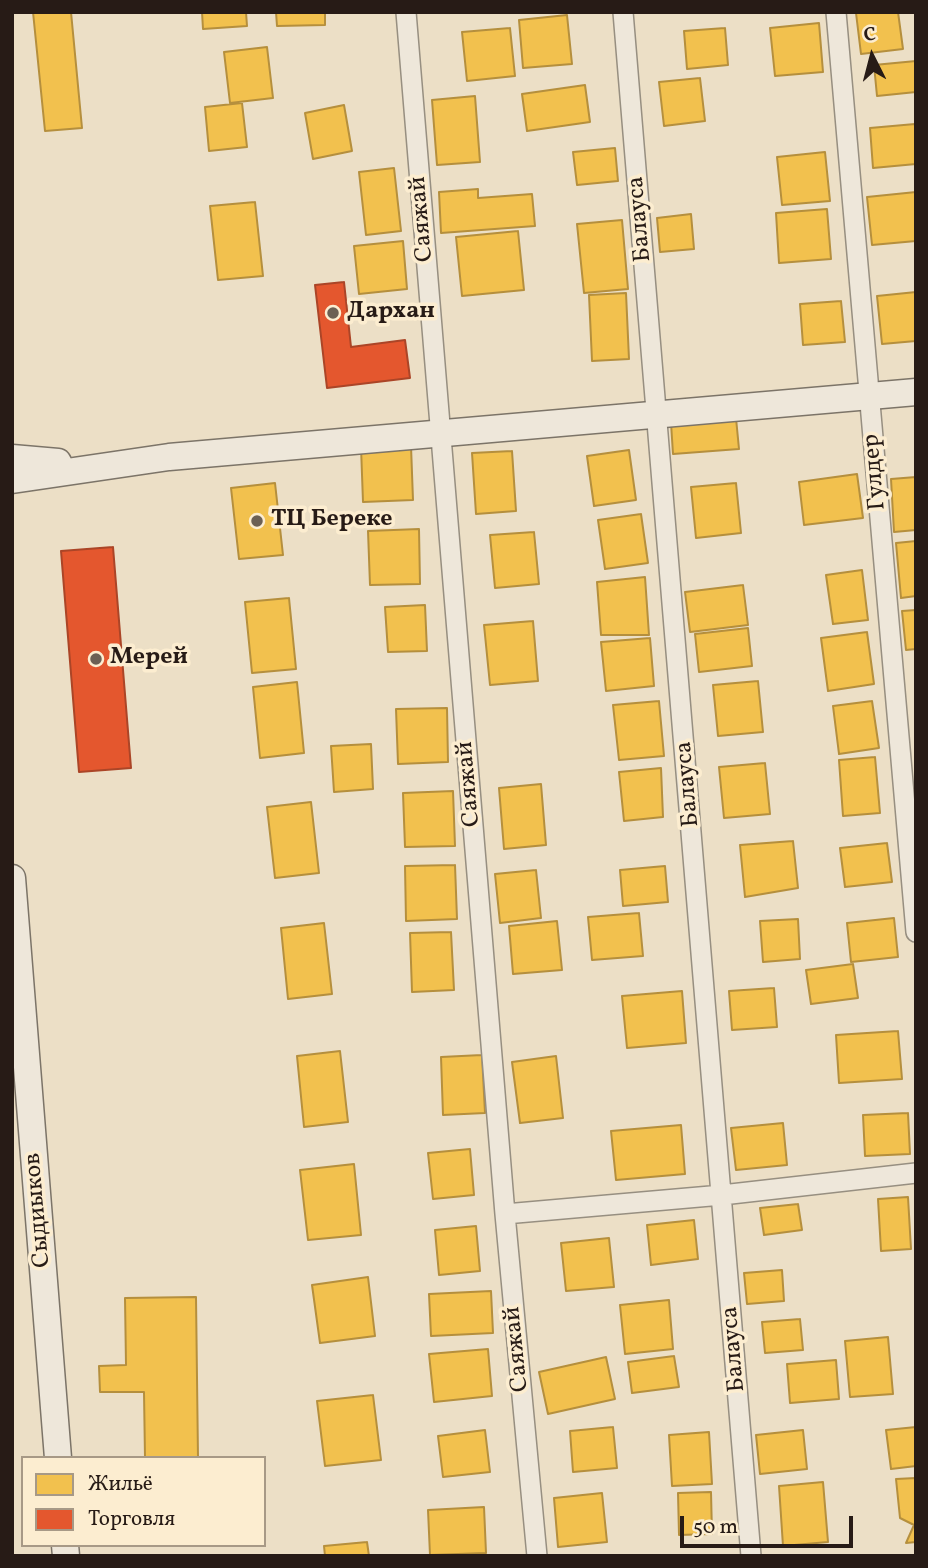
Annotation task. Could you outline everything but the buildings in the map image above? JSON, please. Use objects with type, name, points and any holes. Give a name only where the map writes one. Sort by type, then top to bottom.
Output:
[{"type":"street","name":"Саяжай","points":[[406,12],[505,1214],[537,1556]]},
{"type":"street","name":"Балауса","points":[[623,12],[751,1556]]},
{"type":"street","name":"Гулдер","points":[[836,12],[916,932]]},
{"type":"street","points":[[12,480],[141,460],[916,392]]},
{"type":"street","points":[[12,458],[52,462],[141,460]]},
{"type":"street","name":"Сыдиыков","points":[[12,878],[58,1456]]},
{"type":"street","points":[[505,1214],[722,1195],[916,1173]]},
{"type":"place","name":"Дархан","points":[[333,313]]},
{"type":"place","name":"ТЦ Береке","points":[[257,521]]},
{"type":"place","name":"Мерей","points":[[96,659]]}]
